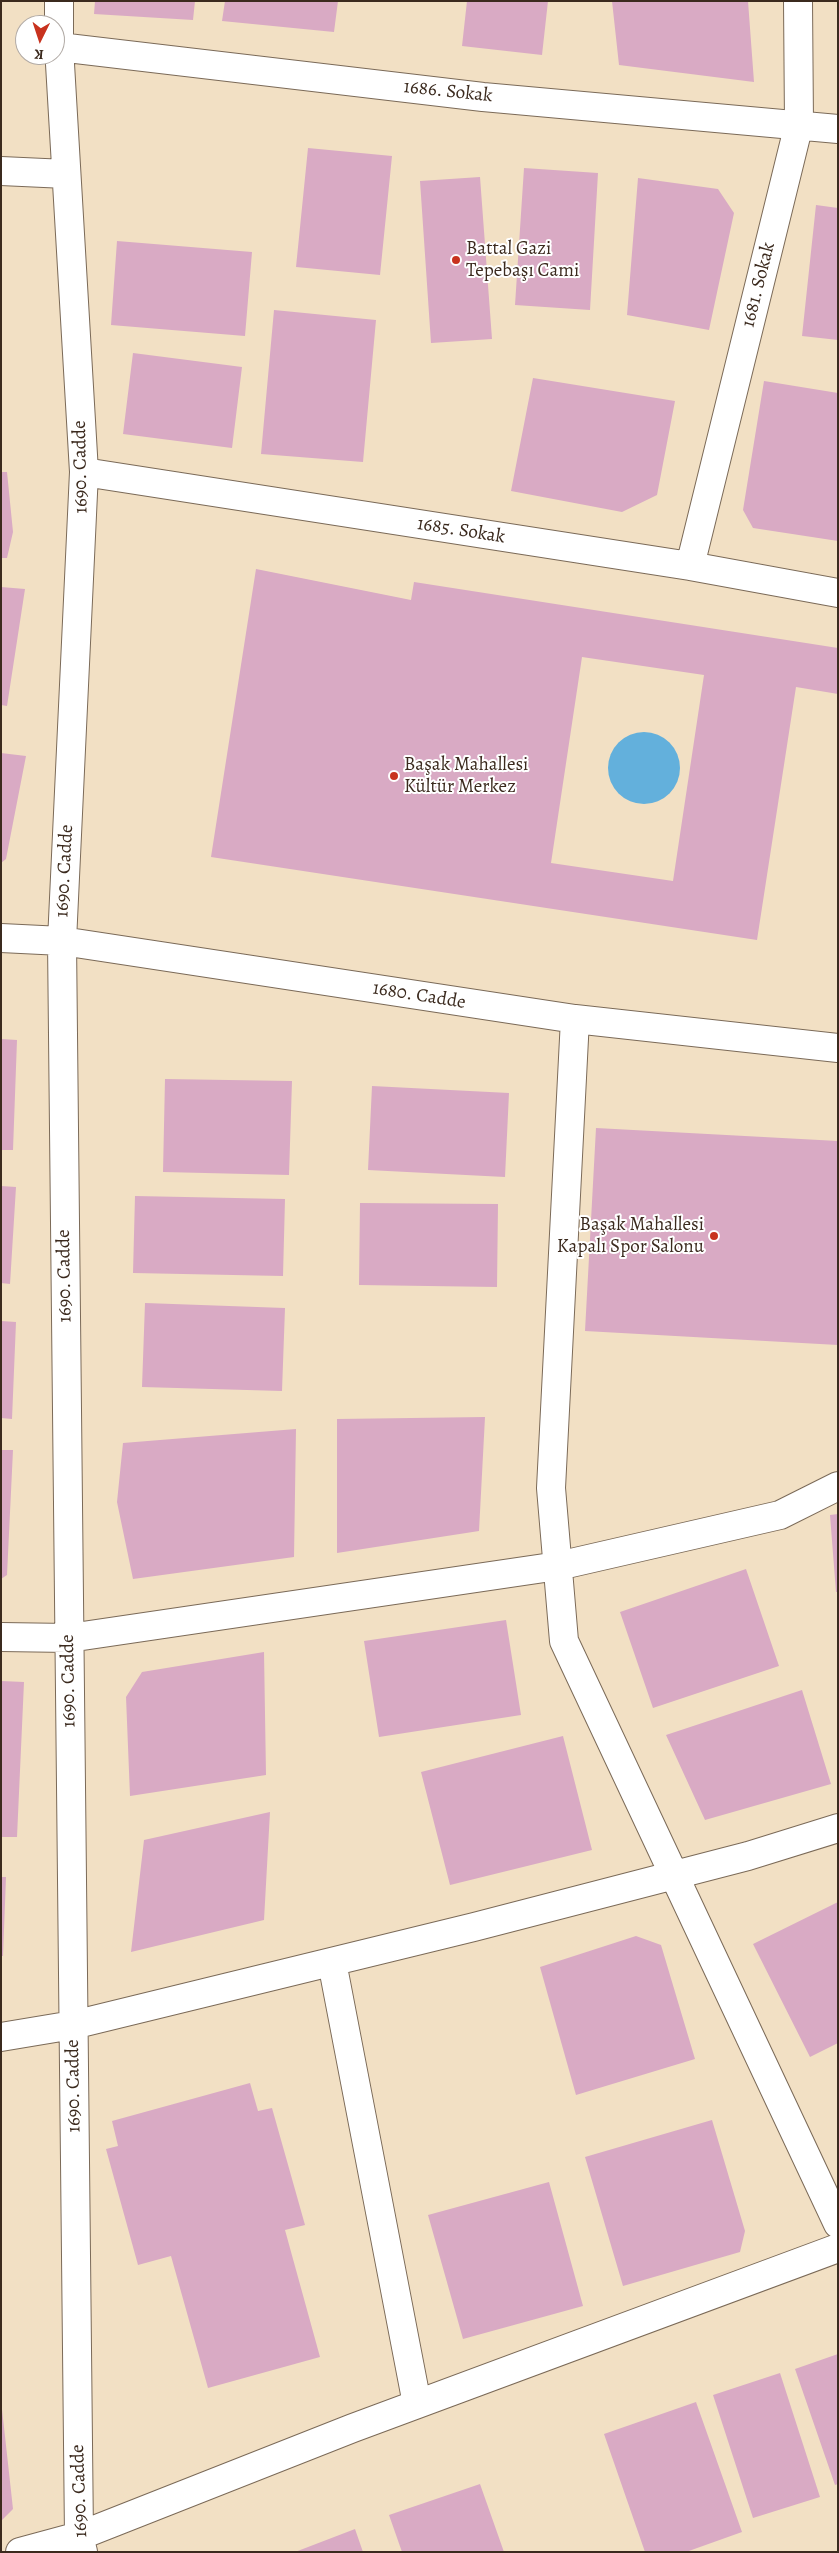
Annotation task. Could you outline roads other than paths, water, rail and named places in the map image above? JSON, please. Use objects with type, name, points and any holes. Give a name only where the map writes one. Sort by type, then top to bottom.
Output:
[{"type":"street","name":"1690. Cadde","points":[[60,1],[60,15]]},
{"type":"street","name":"1681. Sokak","points":[[690,566],[799,124],[798,1]]},
{"type":"street","name":"1686. Sokak","points":[[65,48],[483,97],[838,129]]},
{"type":"street","name":"1690. Cadde","points":[[60,65],[84,472],[62,941],[73,2025],[81,2544]]},
{"type":"street","points":[[1,171],[66,174]]},
{"type":"street","name":"1685. Sokak","points":[[84,472],[690,566],[838,593]]},
{"type":"street","name":"1680. Cadde","points":[[1,938],[62,941],[575,1019],[838,1048]]},
{"type":"street","points":[[575,1019],[552,1488],[564,1641],[838,2224]]},
{"type":"street","points":[[1,1637],[69,1638],[558,1566],[780,1515],[838,1486]]},
{"type":"street","points":[[1,2037],[73,2025],[332,1962],[674,1876],[748,1856],[838,1828]]},
{"type":"street","points":[[332,1962],[416,2404]]},
{"type":"street","points":[[20,2552],[81,2544],[416,2404],[838,2248]]},
{"type":"water","points":[[644,732],[664,738],[674,748],[680,768],[674,788],[664,798],[644,804],[624,798],[614,788],[608,768],[614,748],[624,738]]},
{"type":"place","name":"Battal Gazi Tepebaşı Cami","points":[[456,260]]},
{"type":"place","name":"Başak Mahallesi Kültür Merkez","points":[[394,776]]},
{"type":"place","name":"Başak Mahallesi Kapalı Spor Salonu","points":[[714,1236]]}]
